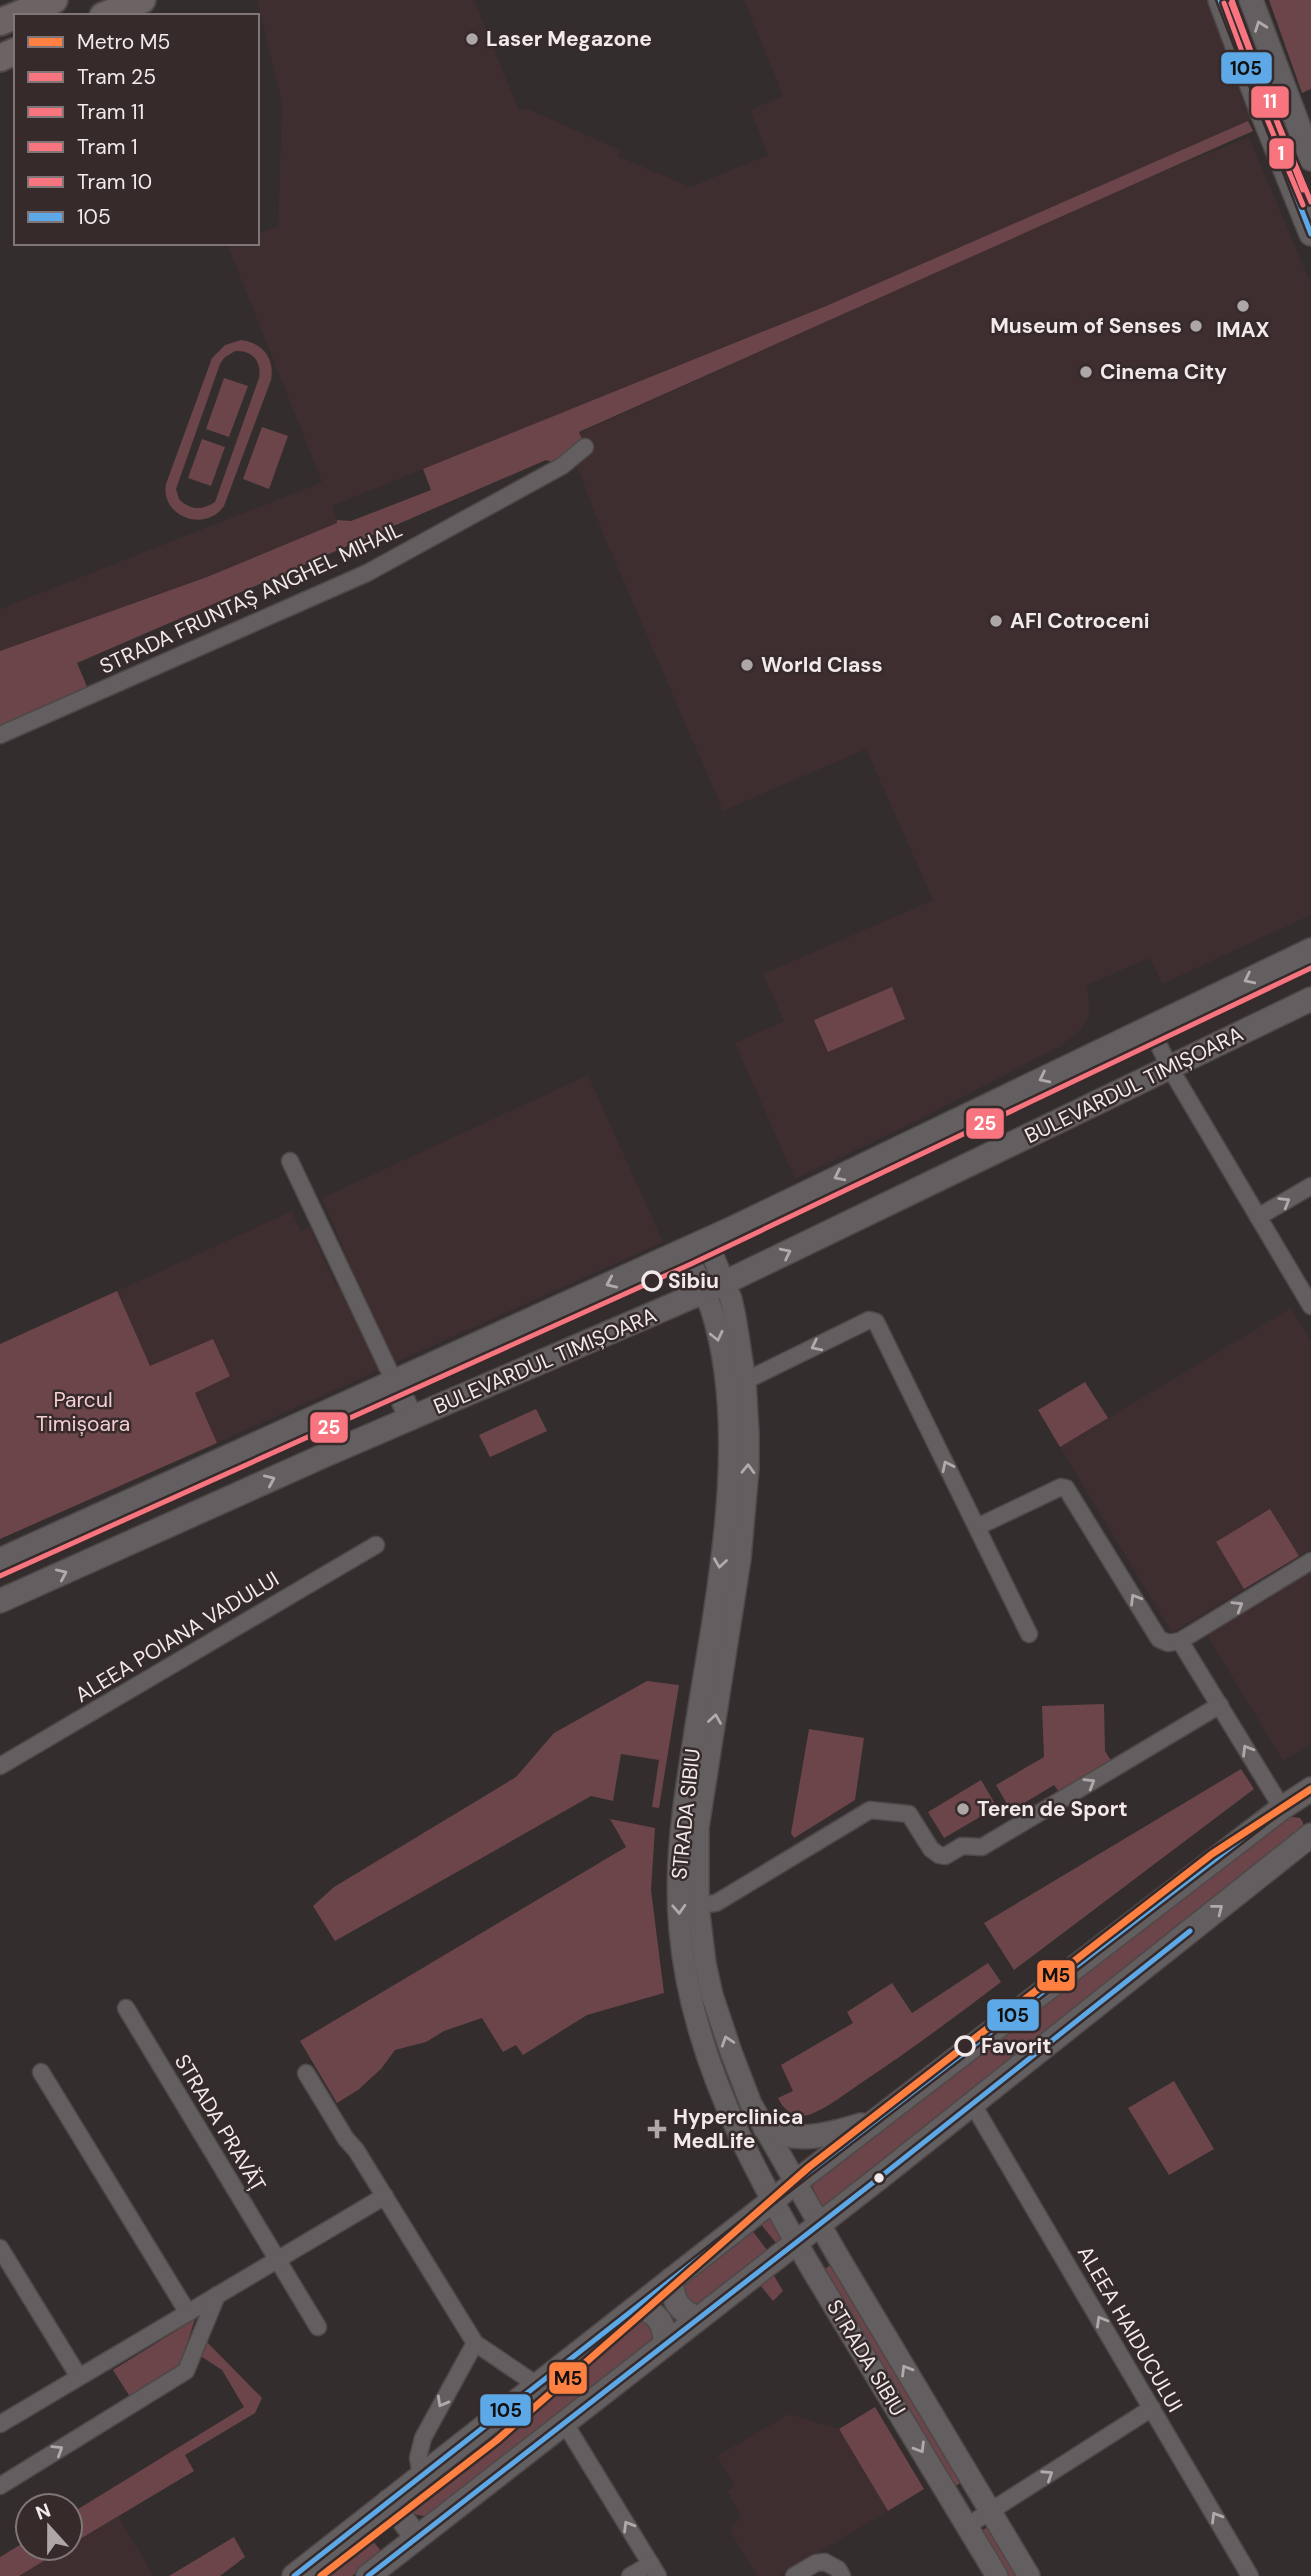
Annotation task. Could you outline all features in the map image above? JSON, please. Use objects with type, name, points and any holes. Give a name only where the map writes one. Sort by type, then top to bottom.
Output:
[{"type":"main road","points":[[20,14],[54,0]]},
{"type":"main road","points":[[108,14],[142,0]]},
{"type":"main road","points":[[1220,0],[1311,234]]},
{"type":"main road","points":[[1251,0],[1311,159]]},
{"type":"main road","name":"BULEVARDUL TIMIȘOARA","points":[[0,1560],[685,1250],[1311,950]]},
{"type":"main road","name":"BULEVARDUL TIMIȘOARA","points":[[0,1601],[714,1287],[1311,999]]},
{"type":"main road","points":[[394,1381],[411,1418]]},
{"type":"main road","points":[[122,1504],[138,1540]]},
{"type":"main road","points":[[294,2576],[796,2182],[1297,1799],[1311,1820]]},
{"type":"main road","points":[[368,2576],[796,2243],[1311,1835]]},
{"type":"main road","points":[[765,2128],[786,2136],[814,2137],[878,2120]]},
{"type":"main road","points":[[671,2280],[672,2295],[681,2311],[699,2318]]},
{"type":"main road","points":[[639,2306],[655,2314],[662,2323],[665,2344]]},
{"type":"main road","points":[[389,2501],[416,2537]]},
{"type":"street","name":"STRADA FRUNTAȘ ANGHEL MIHAIL","points":[[0,735],[367,573],[562,467],[585,447]]},
{"type":"street","points":[[1150,1027],[1170,1069],[1311,1306]]},
{"type":"street","points":[[290,1161],[394,1381]]},
{"type":"street","points":[[1258,1217],[1311,1186]]},
{"type":"street","name":"STRADA SIBIU","points":[[706,1240],[714,1287],[711,1308],[721,1352],[727,1398],[730,1461],[721,1557],[681,1825],[678,1877],[680,1931],[690,1990],[704,2041],[736,2127],[772,2201],[998,2576]]},
{"type":"street","name":"STRADA SIBIU","points":[[685,1250],[735,1317],[745,1381],[748,1469],[745,1513],[733,1608],[698,1828],[698,1905],[712,1995],[741,2081],[765,2128],[1029,2576]]},
{"type":"street","points":[[745,1381],[869,1320],[876,1322],[1029,1634]]},
{"type":"street","points":[[977,1527],[1061,1487],[1066,1488],[1159,1639],[1168,1643],[1180,1641],[1311,1562]]},
{"type":"street","name":"ALEEA POIANA VADULUI","points":[[0,1766],[376,1545]]},
{"type":"street","points":[[1180,1641],[1220,1705],[1297,1799]]},
{"type":"street","points":[[698,1905],[716,1903],[870,1810],[909,1814],[931,1849],[939,1855],[945,1856],[962,1846],[982,1847],[1220,1705]]},
{"type":"street","name":"STRADA PRAVĂȚ","points":[[127,2008],[318,2326]]},
{"type":"street","points":[[41,2072],[188,2313]]},
{"type":"street","points":[[306,2073],[475,2343],[537,2385]]},
{"type":"street","name":"ALEEA HAIDUCULUI","points":[[972,2103],[1250,2576]]},
{"type":"street","points":[[0,2424],[385,2196]]},
{"type":"street","points":[[0,2248],[79,2377]]},
{"type":"street","points":[[0,2486],[186,2371],[217,2295]]},
{"type":"street","points":[[421,2476],[418,2458],[423,2438],[475,2343]]},
{"type":"street","points":[[967,2526],[1152,2408]]},
{"type":"street","points":[[564,2422],[654,2570],[630,2576]]},
{"type":"street","points":[[794,2576],[816,2563],[825,2562],[838,2569],[842,2576]]},
{"type":"shaded area","points":[[257,0],[474,0],[519,111],[526,108],[620,150],[618,156],[690,187],[768,155],[750,110],[783,96],[744,0],[1208,0],[1254,119],[826,306],[332,506],[338,523],[207,577],[0,651],[0,609],[322,482],[228,246],[259,245],[259,233],[278,226],[282,103]]},
{"type":"shaded area","name":"AFI Cotroceni","points":[[1249,137],[1311,284],[1311,915],[1162,984],[1150,958],[1087,985],[1090,1010],[1087,1019],[1082,1028],[1062,1045],[919,1120],[795,1179],[735,1043],[784,1021],[763,974],[933,900],[866,749],[723,811],[604,536],[566,439],[1138,181]]},
{"type":"shaded area","points":[[588,1075],[663,1242],[217,1443],[194,1393],[213,1340],[150,1367],[117,1291],[292,1211],[301,1231],[310,1227],[336,1285],[355,1277],[322,1198]]},
{"type":"shaded area","points":[[1291,1308],[1311,1341],[1311,1549],[1172,1633],[1060,1447]]},
{"type":"shaded area","points":[[1311,1572],[1311,1744],[1283,1761],[1207,1635]]},
{"type":"shaded area","points":[[789,2414],[839,2429],[888,2511],[779,2576],[757,2576],[730,2531],[741,2515],[727,2491],[735,2486],[717,2456]]},
{"type":"shaded area","points":[[118,2516],[154,2576],[19,2576],[42,2562],[84,2562],[84,2537]]},
{"type":"green space","points":[[1269,0],[1311,0],[1311,89],[1302,93]]},
{"type":"green space","points":[[1248,121],[1253,131],[579,432],[585,447],[562,466],[546,460],[77,663],[88,689],[0,726],[0,651],[207,577],[337,523],[337,520],[351,521],[431,490],[423,469],[826,306]]},
{"type":"green space","points":[[241,340],[256,344],[269,358],[271,380],[224,506],[206,519],[196,520],[177,513],[170,505],[166,496],[166,484],[212,358],[225,345]],"holes":[[[235,351],[251,355],[257,362],[259,378],[215,502],[205,507],[192,507],[179,499],[176,489],[220,364]]]},
{"type":"green space","points":[[224,378],[248,386],[229,437],[206,429]]},
{"type":"green space","points":[[262,427],[288,436],[269,489],[243,479]]},
{"type":"green space","points":[[202,439],[225,447],[211,486],[188,478]]},
{"type":"green space","points":[[892,987],[905,1019],[828,1052],[814,1020]]},
{"type":"green space","name":"Parcul Timișoara","points":[[117,1291],[150,1366],[213,1339],[230,1376],[195,1393],[217,1443],[0,1539],[0,1344]]},
{"type":"green space","points":[[1085,1382],[1108,1418],[1060,1447],[1038,1410]]},
{"type":"green space","points":[[536,1409],[547,1431],[490,1457],[479,1435]]},
{"type":"green space","points":[[1270,1509],[1299,1556],[1244,1589],[1216,1542]]},
{"type":"green space","points":[[647,1681],[679,1685],[659,1808],[652,1807],[659,1760],[621,1754],[613,1801],[591,1796],[335,1941],[313,1906],[334,1887],[516,1777],[554,1733]]},
{"type":"green space","points":[[1104,1704],[1105,1751],[1112,1762],[1060,1793],[1054,1785],[1011,1811],[996,1785],[1044,1757],[1042,1706]]},
{"type":"green space","points":[[809,1729],[864,1738],[855,1800],[794,1838],[791,1833]]},
{"type":"green space","points":[[1241,1769],[1254,1789],[1014,1970],[984,1923]]},
{"type":"green space","name":"Teren de Sport","points":[[981,1780],[997,1807],[944,1838],[928,1812]]},
{"type":"green space","points":[[1287,1816],[1300,1818],[1303,1829],[824,2210],[811,2184]]},
{"type":"green space","points":[[610,1819],[655,1828],[651,1890],[664,1993],[587,2015],[523,2055],[516,2045],[503,2052],[482,2018],[444,2031],[426,2042],[395,2050],[381,2069],[358,2090],[337,2103],[300,2041],[626,1847]]},
{"type":"green space","points":[[988,1963],[1001,1982],[837,2100],[815,2113],[803,2116],[790,2112],[780,2102],[778,2098],[793,2091],[781,2065],[853,2023],[847,2012],[892,1983],[912,2013]]},
{"type":"green space","points":[[1174,2081],[1214,2149],[1169,2175],[1128,2108]]},
{"type":"green space","points":[[768,2215],[783,2240],[777,2244],[759,2222]]},
{"type":"green space","points":[[751,2229],[767,2250],[701,2303],[692,2304],[683,2290],[684,2284]]},
{"type":"green space","points":[[831,2265],[962,2482],[952,2488],[821,2271]]},
{"type":"green space","points":[[773,2274],[783,2291],[773,2301],[760,2285]]},
{"type":"green space","points":[[195,2319],[178,2372],[132,2400],[113,2370]]},
{"type":"green space","points":[[643,2319],[651,2324],[655,2334],[651,2345],[425,2516],[410,2511],[410,2495],[634,2320]]},
{"type":"green space","points":[[206,2341],[262,2398],[255,2413],[185,2455],[194,2471],[84,2537],[84,2505],[244,2407],[222,2370],[199,2355]]},
{"type":"green space","points":[[875,2407],[924,2489],[888,2511],[839,2429]]},
{"type":"green space","points":[[990,2529],[1018,2576],[1005,2576],[981,2531]]},
{"type":"green space","points":[[364,2531],[383,2553],[352,2576],[306,2576]]},
{"type":"green space","points":[[234,2537],[245,2557],[220,2576],[169,2576]]},
{"type":"green space","points":[[14,2548],[14,2562],[42,2562],[19,2576],[0,2576],[0,2557]]},
{"type":"metro line","name":"M5","points":[[321,2576],[497,2440],[809,2167],[1212,1854],[1311,1789]]},
{"type":"tram line","name":"11","points":[[1232,0],[1275,116],[1311,202]]},
{"type":"tram line","name":"1","points":[[1224,3],[1267,119],[1303,205]]},
{"type":"tram line","name":"10","points":[[1231,3],[1303,190]]},
{"type":"tram line","name":"25","points":[[0,1576],[691,1264],[1311,968]]},
{"type":"transit line","name":"105","points":[[1220,0],[1311,234]]},
{"type":"transit line","name":"105","points":[[294,2576],[796,2182],[1282,1808],[1311,1789]]},
{"type":"transit line","name":"105","points":[[368,2576],[879,2178],[1190,1931]]},
{"type":"place","name":"Laser Megazone","points":[[472,39]]},
{"type":"place","name":"IMAX","points":[[1243,306]]},
{"type":"place","name":"Museum of Senses","points":[[1196,326]]},
{"type":"place","name":"Cinema City","points":[[1086,372]]},
{"type":"place","name":"AFI Cotroceni","points":[[996,621]]},
{"type":"place","name":"World Class","points":[[747,665]]},
{"type":"place","name":"Sibiu","points":[[652,1281]]},
{"type":"place","name":"Teren de Sport","points":[[963,1809]]},
{"type":"place","name":"Favorit","points":[[965,2046]]},
{"type":"place","name":"Hyperclinica MedLife","points":[[657,2129]]}]
